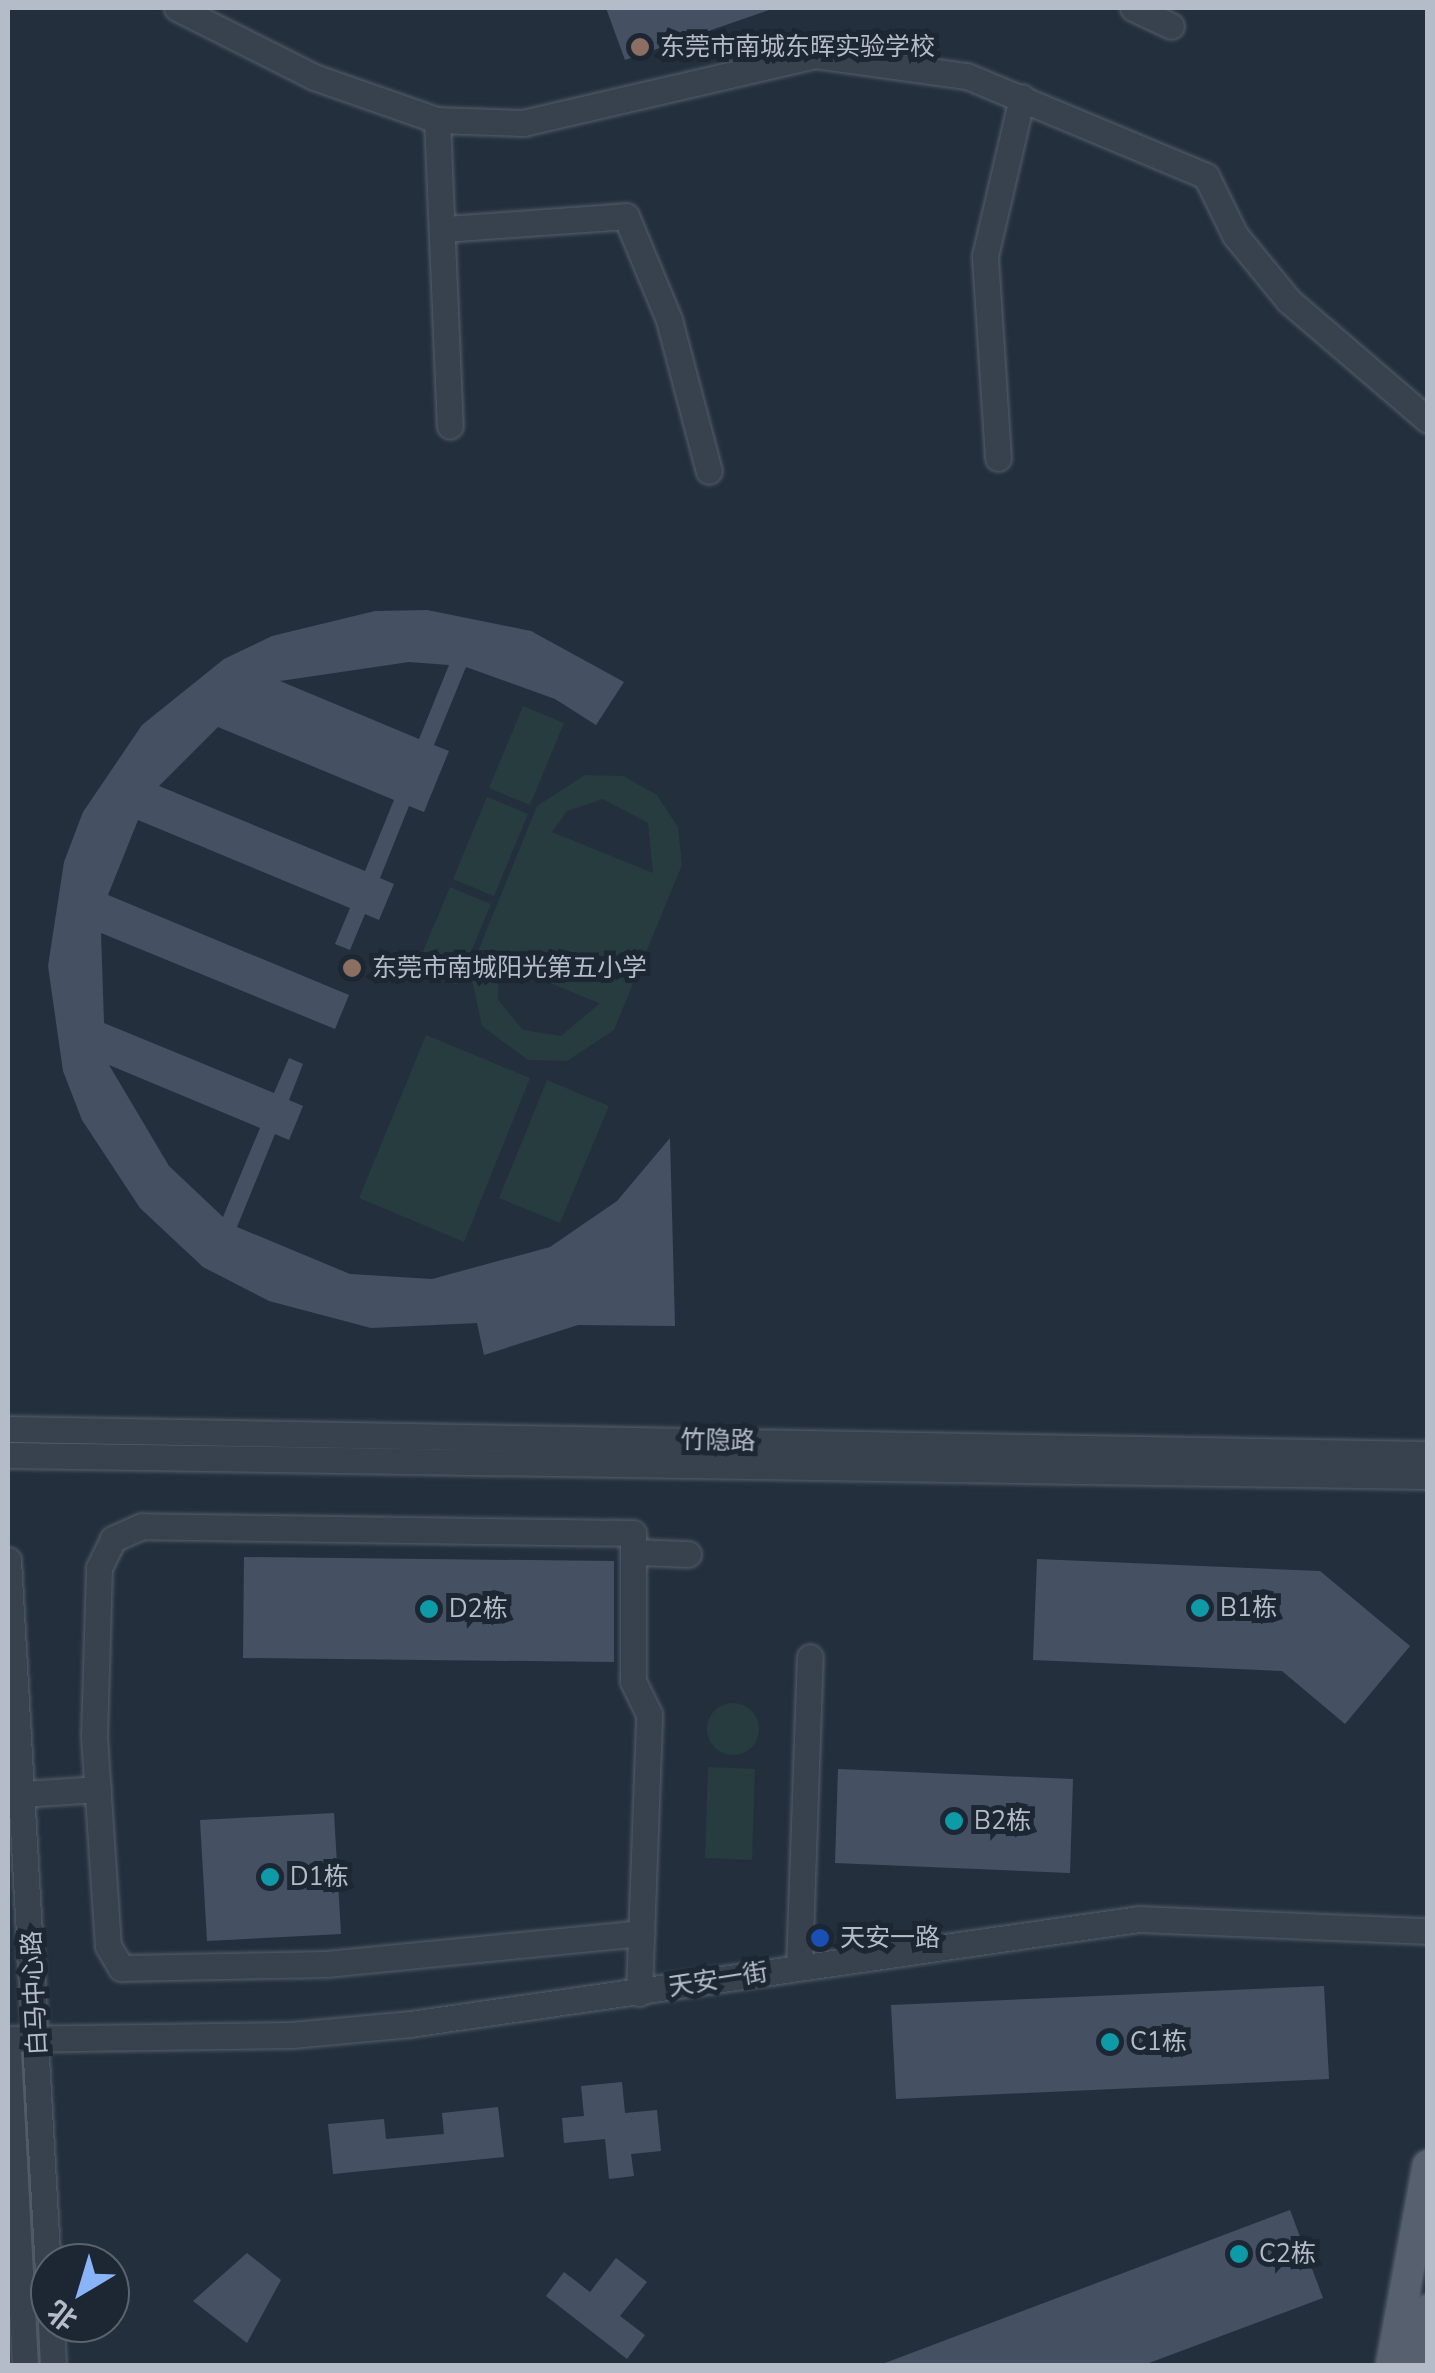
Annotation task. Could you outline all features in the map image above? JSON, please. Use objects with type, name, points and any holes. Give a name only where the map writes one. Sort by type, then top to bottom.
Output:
[{"type":"main road","points":[[1391,2366],[1428,2165]]},
{"type":"main road","points":[[1417,2366],[1428,2310]]},
{"type":"street","points":[[177,8],[314,76],[437,120],[524,123],[814,55],[968,76],[1206,176],[1234,235],[1289,301],[1428,420]]},
{"type":"street","points":[[1133,8],[1171,26]]},
{"type":"street","points":[[998,458],[985,256],[1022,97]]},
{"type":"street","points":[[437,120],[445,229],[450,426]]},
{"type":"street","points":[[445,229],[626,216],[668,320],[709,471]]},
{"type":"street","name":"竹隐路","points":[[8,1429],[1428,1454]]},
{"type":"street","name":"竹隐路","points":[[8,1455],[1428,1476]]},
{"type":"street","points":[[639,1993],[649,1714],[632,1681],[633,1533],[126,1530],[99,1568],[98,1789],[108,1946],[129,1972],[343,1963],[641,1933]]},
{"type":"street","points":[[634,1552],[688,1554]]},
{"type":"street","name":"白马中心路","points":[[8,1560],[14,1794],[38,2040],[47,2243]]},
{"type":"street","points":[[799,1967],[810,1657]]},
{"type":"street","points":[[14,1794],[98,1789]]},
{"type":"street","name":"天安一街","points":[[8,2039],[292,2035],[639,1993],[1139,1919],[1428,1931]]},
{"type":"street","name":"白马中心路","points":[[8,2052],[25,2366]]},
{"type":"green space","points":[[523,706],[564,723],[530,805],[489,788]]},
{"type":"green space","points":[[585,775],[623,776],[657,795],[678,827],[682,865],[614,1030],[567,1061],[528,1060],[482,1026],[470,971],[537,806]],"holes":[[[603,799],[648,823],[653,873],[552,832],[567,811]],[[499,962],[599,1003],[599,1004],[561,1036],[523,1030],[498,1000]]]},
{"type":"green space","points":[[487,797],[528,814],[494,896],[453,879]]},
{"type":"green space","points":[[450,887],[491,904],[457,985],[416,968]]},
{"type":"green space","points":[[426,1035],[530,1078],[464,1242],[359,1198]]},
{"type":"green space","points":[[547,1080],[609,1106],[560,1223],[499,1198]]},
{"type":"green space","points":[[733,1703],[751,1711],[759,1729],[751,1747],[733,1755],[715,1747],[707,1729],[715,1711]]},
{"type":"green space","points":[[708,1767],[755,1769],[752,1860],[705,1858]]},
{"type":"building","points":[[606,8],[769,8],[769,10],[625,60]]},
{"type":"building","points":[[427,610],[531,631],[624,682],[596,725],[555,699],[466,667],[434,745],[449,751],[424,812],[409,806],[380,878],[394,884],[379,920],[365,914],[350,950],[335,944],[350,908],[138,820],[108,895],[349,995],[335,1029],[101,933],[104,1023],[274,1093],[289,1058],[303,1064],[289,1100],[303,1106],[289,1140],[275,1134],[237,1227],[350,1274],[432,1279],[550,1247],[617,1201],[670,1138],[675,1326],[578,1325],[484,1355],[477,1323],[371,1328],[269,1301],[203,1267],[140,1208],[82,1120],[63,1071],[48,966],[64,862],[83,812],[142,725],[224,659],[272,636],[375,611]],"holes":[[[409,662],[449,665],[419,739],[280,681]],[[218,727],[394,800],[365,871],[159,786]],[[109,1065],[260,1128],[223,1217],[169,1166]]]},
{"type":"building","name":"D2栋","points":[[244,1557],[614,1561],[614,1662],[243,1658]]},
{"type":"building","name":"B1栋","points":[[1037,1559],[1320,1571],[1410,1646],[1345,1724],[1282,1671],[1033,1660]]},
{"type":"building","name":"B2栋","points":[[838,1769],[1073,1779],[1070,1873],[835,1863]]},
{"type":"building","name":"D1栋","points":[[334,1813],[341,1934],[207,1941],[200,1820]]},
{"type":"building","name":"C1栋","points":[[1324,1986],[1329,2079],[896,2099],[891,2005]]},
{"type":"building","points":[[622,2082],[625,2113],[657,2110],[661,2151],[631,2154],[634,2176],[609,2179],[605,2139],[564,2143],[562,2118],[584,2116],[581,2086]]},
{"type":"building","points":[[498,2107],[504,2157],[333,2174],[328,2124],[384,2119],[386,2139],[444,2134],[442,2113]]},
{"type":"building","name":"C2栋","points":[[1290,2210],[1323,2298],[1141,2366],[877,2366]]},
{"type":"building","points":[[247,2253],[281,2280],[247,2343],[193,2301]]},
{"type":"building","points":[[616,2258],[647,2282],[620,2316],[645,2335],[627,2359],[546,2296],[564,2272],[590,2292]]},
{"type":"place","name":"东莞市南城东晖实验学校","points":[[640,47]]},
{"type":"place","name":"东莞市南城阳光第五小学","points":[[352,968]]},
{"type":"place","name":"B1栋","points":[[1200,1608]]},
{"type":"place","name":"D2栋","points":[[429,1609]]},
{"type":"place","name":"B2栋","points":[[954,1821]]},
{"type":"place","name":"D1栋","points":[[270,1877]]},
{"type":"place","name":"天安一路","points":[[820,1938]]},
{"type":"place","name":"C1栋","points":[[1110,2042]]},
{"type":"place","name":"C2栋","points":[[1239,2254]]}]
